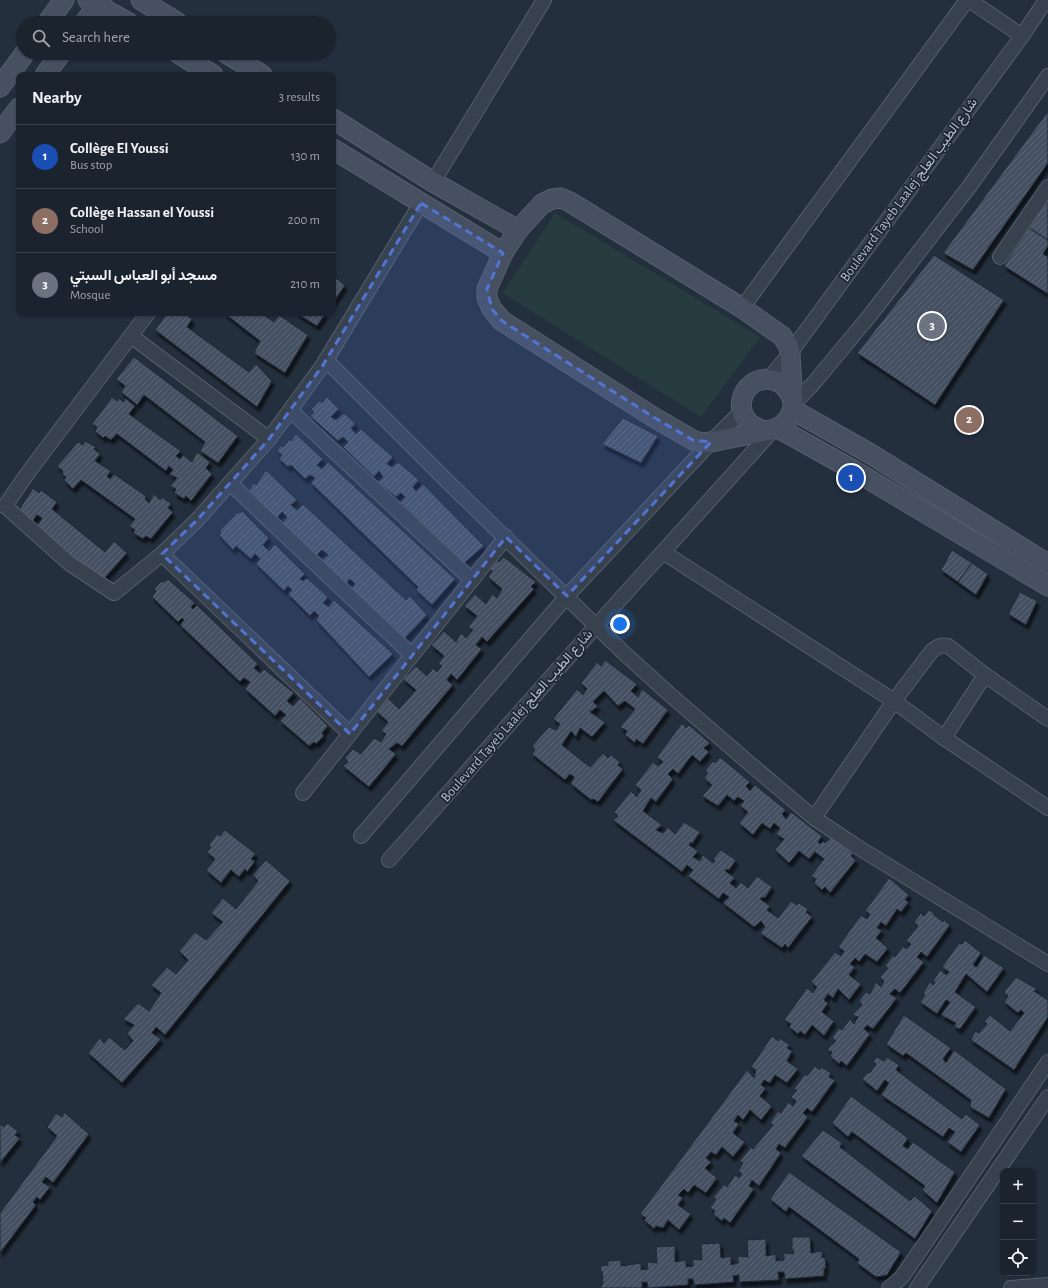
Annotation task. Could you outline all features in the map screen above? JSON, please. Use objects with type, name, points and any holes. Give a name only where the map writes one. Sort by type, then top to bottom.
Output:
[{"type":"street","points":[[52,16],[64,0]]},
{"type":"street","points":[[141,0],[167,16]]},
{"type":"street","points":[[433,182],[544,0]]},
{"type":"street","points":[[742,308],[968,0],[1022,36]]},
{"type":"street","name":"Boulevard Tayeb Laalej شارع الطيب العلج","points":[[769,379],[790,353],[1022,36],[1046,0]]},
{"type":"street","points":[[88,16],[96,2],[119,16]]},
{"type":"street","points":[[0,87],[20,60]]},
{"type":"street","points":[[47,72],[57,60]]},
{"type":"street","points":[[189,60],[209,72]]},
{"type":"street","points":[[237,60],[257,72]]},
{"type":"street","points":[[793,404],[818,379],[871,314],[969,187],[1048,76]]},
{"type":"street","points":[[0,133],[16,112]]},
{"type":"street","points":[[336,121],[433,182],[518,230]]},
{"type":"street","points":[[336,151],[503,253]]},
{"type":"street","points":[[1000,257],[1048,187]]},
{"type":"street","points":[[561,198],[570,202],[742,308],[782,336],[788,345],[790,353],[793,404],[787,421],[772,430],[701,443],[674,429],[502,321],[492,309],[487,298],[487,289],[503,253],[518,230],[542,204],[552,199],[561,198]]},
{"type":"street","points":[[146,316],[27,474],[5,506],[69,563],[114,593],[132,576],[162,554],[199,518],[269,438],[326,360],[421,203]]},
{"type":"street","points":[[131,336],[269,438]]},
{"type":"street","points":[[326,360],[451,485],[668,693],[814,818],[856,846],[1048,964]]},
{"type":"street","points":[[1048,564],[793,404],[789,391],[784,385],[769,379],[757,381],[747,388],[742,399],[742,411],[745,418],[757,429],[772,430],[855,470],[1048,586]]},
{"type":"street","points":[[290,410],[472,580]]},
{"type":"street","points":[[361,836],[567,596],[711,442],[742,411]]},
{"type":"street","name":"Boulevard Tayeb Laalej شارع الطيب العلج","points":[[389,860],[772,430]]},
{"type":"street","points":[[230,483],[412,655]]},
{"type":"street","points":[[302,793],[506,537]]},
{"type":"street","points":[[663,552],[894,701],[944,738],[1048,808]]},
{"type":"street","points":[[162,554],[350,734]]},
{"type":"street","points":[[814,818],[894,701],[936,647],[942,645],[948,646],[985,675],[1048,719]]},
{"type":"street","points":[[944,738],[985,675]]},
{"type":"street","points":[[889,1288],[902,1277],[1048,1062]]},
{"type":"street","points":[[917,1288],[1048,1097]]},
{"type":"street","points":[[1011,1288],[1048,1285]]},
{"type":"street","points":[[892,1288],[907,1288]]},
{"type":"highlighted area","points":[[421,203],[503,253],[487,289],[492,309],[502,321],[655,418],[693,440],[711,442],[567,596],[506,537],[350,734],[162,554],[199,518],[269,439],[323,365]]},
{"type":"green space","points":[[555,213],[760,337],[701,417],[503,293]]},
{"type":"building","points":[[1048,111],[1048,163],[973,270],[943,253]]},
{"type":"building","points":[[1048,198],[1048,240],[1029,228]]},
{"type":"building","points":[[1029,228],[1048,240],[1048,246],[1043,254],[1048,257],[1048,294],[1004,266]]},
{"type":"building","points":[[934,255],[1004,300],[935,405],[857,353]]},
{"type":"building","points":[[336,278],[345,285],[336,298]]},
{"type":"building","points":[[165,316],[188,316],[192,319],[187,327],[249,372],[256,364],[272,381],[257,407],[155,330]]},
{"type":"building","points":[[228,316],[265,316],[274,322],[278,316],[280,316],[308,335],[285,373],[254,353],[260,341]]},
{"type":"building","points":[[301,316],[324,316],[317,326]]},
{"type":"building","points":[[134,357],[238,436],[218,463],[200,451],[205,442],[144,395],[137,405],[121,392],[125,386],[116,379]]},
{"type":"building","points":[[112,397],[117,401],[118,398],[124,402],[125,398],[135,406],[129,414],[181,451],[176,456],[180,459],[183,455],[192,462],[197,452],[210,462],[206,468],[212,474],[191,501],[186,496],[184,499],[174,493],[176,489],[170,486],[177,478],[169,474],[173,470],[169,466],[166,471],[117,434],[111,440],[105,436],[103,438],[95,431],[97,427],[92,424]]},
{"type":"building","points":[[327,397],[339,409],[331,417],[336,420],[344,413],[356,424],[351,428],[356,434],[361,429],[393,457],[387,464],[392,467],[398,462],[419,480],[413,487],[416,491],[423,484],[484,546],[464,563],[400,502],[405,497],[401,493],[396,497],[378,482],[383,477],[379,471],[374,477],[343,447],[348,442],[343,437],[338,441],[310,416],[314,412],[311,409],[320,400],[322,403]]},
{"type":"building","points":[[623,418],[658,436],[641,463],[602,444]]},
{"type":"building","points":[[296,434],[323,459],[317,465],[322,469],[328,462],[455,579],[432,605],[416,590],[418,587],[311,483],[315,478],[310,475],[305,479],[291,465],[288,467],[279,459],[282,455],[277,451],[281,445],[283,447],[290,439],[291,441]]},
{"type":"building","points":[[85,441],[96,447],[94,449],[100,454],[95,461],[111,471],[107,476],[110,479],[114,474],[146,496],[145,499],[149,503],[154,494],[160,500],[162,497],[171,504],[168,508],[173,512],[151,539],[146,536],[143,539],[133,533],[135,530],[129,526],[135,519],[81,480],[73,489],[64,480],[66,477],[62,474],[63,471],[57,466],[78,442],[83,445]]},
{"type":"building","points":[[266,470],[297,500],[291,505],[297,510],[303,504],[406,600],[410,596],[427,615],[404,639],[351,589],[355,584],[350,579],[346,584],[321,561],[328,555],[322,550],[316,556],[282,523],[287,517],[282,512],[277,518],[249,490],[254,483],[256,485]]},
{"type":"building","points":[[33,488],[39,493],[41,490],[57,502],[52,509],[105,552],[114,541],[127,553],[103,580],[36,528],[42,518],[37,515],[31,523],[17,513]]},
{"type":"building","points":[[242,511],[269,538],[263,545],[269,551],[275,544],[305,574],[300,579],[303,581],[307,578],[328,597],[323,603],[329,607],[334,600],[393,654],[369,677],[316,620],[319,616],[314,611],[310,616],[288,594],[292,590],[288,586],[284,591],[256,564],[260,559],[255,554],[251,559],[236,546],[233,550],[219,535],[221,532],[219,531],[238,512],[240,513]]},
{"type":"building","points":[[952,550],[972,563],[958,582],[941,570]]},
{"type":"building","points":[[504,557],[536,582],[531,586],[534,589],[487,642],[482,637],[476,645],[482,649],[457,680],[451,674],[447,680],[453,685],[402,746],[397,743],[389,749],[396,754],[369,787],[343,766],[348,762],[345,758],[353,749],[361,754],[374,738],[381,742],[386,734],[381,731],[388,722],[376,711],[388,698],[399,709],[416,690],[403,679],[416,666],[427,676],[433,668],[437,672],[442,666],[438,664],[444,656],[431,645],[444,631],[456,642],[461,633],[466,638],[473,630],[468,627],[477,616],[464,606],[475,594],[486,604],[492,594],[497,598],[502,589],[488,577],[492,571],[489,568],[497,560],[499,562]]},
{"type":"building","points":[[972,563],[988,574],[976,595],[958,582]]},
{"type":"building","points":[[168,579],[195,603],[191,607],[193,609],[197,605],[258,664],[254,668],[260,673],[264,669],[294,693],[287,701],[293,706],[300,698],[328,726],[322,733],[324,736],[316,744],[314,742],[309,746],[280,721],[286,715],[280,710],[275,716],[245,689],[250,682],[244,678],[240,682],[180,625],[184,620],[182,618],[178,622],[152,597],[156,591],[154,589],[162,581],[164,582]]},
{"type":"building","points":[[1020,592],[1037,601],[1026,625],[1008,614]]},
{"type":"building","points":[[605,660],[637,684],[631,691],[638,697],[642,689],[668,710],[643,744],[636,739],[635,743],[625,735],[627,731],[620,727],[635,709],[625,701],[618,706],[604,691],[593,702],[598,706],[590,712],[605,722],[592,737],[580,728],[576,737],[571,731],[562,745],[590,767],[603,753],[608,758],[611,755],[620,762],[618,765],[623,769],[598,802],[594,799],[591,800],[571,784],[574,777],[570,774],[565,780],[532,754],[535,749],[532,746],[549,727],[556,730],[560,724],[553,719],[577,689],[583,695],[587,689],[581,683],[597,662],[601,666]]},
{"type":"building","points":[[682,723],[686,728],[689,725],[710,743],[704,748],[709,752],[700,762],[692,755],[678,774],[673,769],[668,774],[673,779],[656,802],[651,798],[643,811],[662,825],[656,830],[663,833],[668,827],[675,834],[684,822],[700,832],[692,844],[691,842],[689,845],[698,851],[693,857],[700,861],[703,855],[713,863],[715,861],[713,859],[721,850],[736,860],[729,870],[727,869],[725,871],[735,878],[730,883],[736,888],[741,882],[748,888],[757,876],[772,887],[765,898],[763,897],[760,899],[770,906],[767,910],[778,918],[791,901],[797,905],[799,903],[808,909],[806,912],[812,917],[788,948],[785,944],[782,948],[760,933],[765,927],[761,921],[754,927],[723,903],[729,897],[723,893],[719,899],[688,876],[693,870],[687,865],[682,872],[613,820],[618,816],[614,812],[631,791],[637,797],[641,790],[635,785],[653,762],[658,766],[663,762],[657,757]]},
{"type":"building","points":[[720,757],[750,782],[746,786],[750,791],[755,785],[786,810],[782,814],[786,819],[791,812],[822,836],[818,842],[820,844],[823,841],[825,843],[831,837],[853,854],[851,856],[856,860],[830,893],[825,887],[822,890],[814,883],[816,879],[811,876],[824,859],[815,852],[809,859],[799,851],[789,863],[775,850],[784,839],[776,834],[780,828],[774,823],[770,829],[762,823],[753,835],[739,823],[748,812],[740,806],[744,801],[738,797],[734,801],[727,795],[718,806],[702,796],[712,785],[704,778],[708,773],[705,771],[713,761],[715,763]]},
{"type":"building","points":[[225,830],[256,854],[251,859],[255,861],[247,872],[245,869],[239,877],[231,870],[221,883],[206,870],[215,859],[207,852],[211,847],[209,845],[217,834],[220,836]]},
{"type":"building","points":[[266,860],[290,881],[165,1035],[156,1027],[152,1033],[161,1039],[122,1083],[88,1053],[100,1038],[104,1043],[109,1037],[125,1050],[133,1041],[127,1033],[134,1025],[123,1019],[138,1003],[149,1011],[161,993],[151,985],[167,967],[176,974],[188,960],[179,951],[195,932],[206,940],[223,922],[211,913],[223,898],[236,909],[258,881],[253,875]]},
{"type":"building","points":[[889,878],[909,895],[905,900],[909,902],[901,912],[897,909],[886,926],[881,922],[877,928],[882,930],[876,938],[888,948],[877,962],[865,954],[859,962],[855,958],[850,964],[855,967],[849,975],[861,984],[849,1000],[838,989],[833,998],[828,994],[824,1000],[828,1003],[822,1012],[834,1021],[824,1036],[812,1025],[805,1035],[800,1031],[798,1034],[789,1027],[791,1024],[784,1020],[807,988],[813,993],[817,987],[811,982],[835,952],[841,956],[844,951],[838,947],[861,915],[867,919],[870,914],[865,911]]},
{"type":"building","points":[[929,910],[943,922],[944,920],[950,925],[927,957],[921,952],[917,957],[924,962],[900,993],[895,989],[890,994],[897,998],[873,1029],[867,1025],[864,1029],[870,1034],[847,1066],[841,1061],[839,1064],[830,1056],[832,1052],[827,1050],[836,1041],[832,1038],[839,1028],[842,1030],[850,1019],[854,1024],[858,1017],[852,1015],[862,1005],[859,1001],[866,992],[870,994],[876,982],[881,987],[884,981],[880,977],[888,968],[885,966],[893,955],[895,957],[903,946],[906,949],[911,944],[906,941],[918,926],[914,922],[921,913],[924,916]]},
{"type":"building","points":[[965,940],[981,953],[973,965],[977,967],[984,955],[1004,968],[987,992],[966,974],[955,992],[976,1007],[960,1029],[954,1027],[956,1023],[941,1015],[950,1002],[946,1000],[937,1014],[920,1002],[925,995],[923,993],[930,982],[933,985],[935,982],[933,981],[940,970],[946,975],[949,972],[942,967],[959,943],[962,944]]},
{"type":"building","points":[[1016,977],[1037,989],[1034,991],[1048,1000],[1048,1017],[1014,1070],[971,1040],[975,1031],[979,1033],[987,1024],[984,1021],[990,1015],[1010,1031],[1024,1013],[1021,1010],[1018,1013],[1004,1002],[1008,996],[1004,992]]},
{"type":"building","points":[[904,1015],[951,1048],[943,1059],[946,1063],[954,1050],[1006,1089],[989,1118],[970,1107],[971,1100],[906,1053],[903,1056],[886,1044]]},
{"type":"building","points":[[772,1036],[778,1041],[779,1038],[790,1045],[787,1048],[792,1051],[787,1061],[798,1069],[787,1083],[775,1075],[770,1083],[764,1080],[761,1085],[766,1088],[760,1096],[772,1106],[761,1120],[750,1110],[743,1120],[738,1115],[734,1121],[739,1124],[733,1133],[745,1142],[733,1157],[722,1147],[716,1155],[711,1152],[706,1158],[711,1162],[705,1168],[717,1178],[706,1193],[694,1185],[688,1193],[684,1189],[678,1195],[683,1198],[678,1205],[691,1214],[679,1230],[668,1220],[663,1228],[656,1226],[654,1229],[644,1220],[646,1218],[640,1214],[747,1070],[754,1078],[756,1070],[751,1067]]},
{"type":"building","points":[[877,1057],[884,1061],[887,1057],[899,1065],[896,1070],[962,1119],[966,1114],[980,1125],[961,1152],[947,1142],[955,1132],[949,1128],[943,1137],[881,1095],[889,1083],[885,1080],[877,1091],[862,1079],[868,1072],[870,1073],[876,1064],[873,1061]]},
{"type":"building","points":[[815,1066],[820,1070],[821,1067],[831,1073],[829,1077],[835,1080],[812,1112],[807,1108],[803,1113],[808,1117],[785,1148],[779,1144],[776,1149],[781,1153],[759,1186],[752,1180],[749,1186],[754,1189],[730,1223],[724,1218],[722,1221],[713,1214],[715,1211],[710,1208],[716,1199],[713,1198],[724,1184],[727,1187],[735,1175],[739,1178],[742,1174],[738,1171],[743,1163],[740,1161],[751,1147],[753,1149],[773,1125],[770,1123],[778,1111],[781,1113],[788,1102],[793,1106],[796,1101],[791,1097],[797,1090],[794,1089],[805,1074],[807,1076]]},
{"type":"building","points":[[851,1096],[908,1138],[903,1146],[908,1149],[913,1142],[955,1172],[937,1203],[922,1190],[925,1186],[852,1132],[848,1137],[832,1123]]},
{"type":"building","points":[[64,1112],[89,1134],[53,1183],[46,1177],[42,1182],[50,1187],[40,1200],[37,1197],[33,1202],[36,1205],[0,1253],[0,1213],[57,1136],[47,1127],[56,1113],[62,1117]]},
{"type":"building","points":[[7,1123],[18,1131],[15,1135],[20,1138],[0,1163],[0,1124],[4,1127]]},
{"type":"building","points":[[823,1130],[842,1143],[840,1147],[910,1201],[915,1196],[932,1211],[915,1239],[801,1156]]},
{"type":"building","points":[[789,1172],[901,1252],[887,1275],[876,1277],[857,1263],[859,1259],[789,1207],[786,1212],[770,1199]]},
{"type":"building","points":[[792,1237],[810,1237],[811,1253],[822,1251],[822,1258],[825,1257],[826,1269],[824,1268],[824,1276],[785,1279],[784,1272],[778,1272],[779,1280],[739,1282],[739,1275],[733,1276],[734,1282],[694,1285],[693,1279],[688,1279],[688,1285],[648,1288],[647,1282],[642,1282],[642,1288],[601,1288],[603,1284],[600,1266],[608,1265],[608,1261],[621,1260],[621,1266],[641,1263],[641,1270],[648,1269],[647,1262],[657,1263],[656,1247],[675,1246],[675,1262],[686,1260],[686,1267],[693,1266],[693,1259],[702,1260],[701,1244],[720,1243],[721,1258],[731,1256],[731,1265],[738,1263],[738,1256],[748,1257],[747,1240],[766,1239],[766,1256],[776,1254],[776,1261],[784,1260],[784,1253],[793,1254],[794,1250],[792,1250]]},
{"type":"place","name":"مسجد أبو العباس السبتي","points":[[932,326]]},
{"type":"place","name":"Collège Hassan el Youssi","points":[[969,420]]},
{"type":"place","name":"Collège El Youssi","points":[[851,478]]}]
